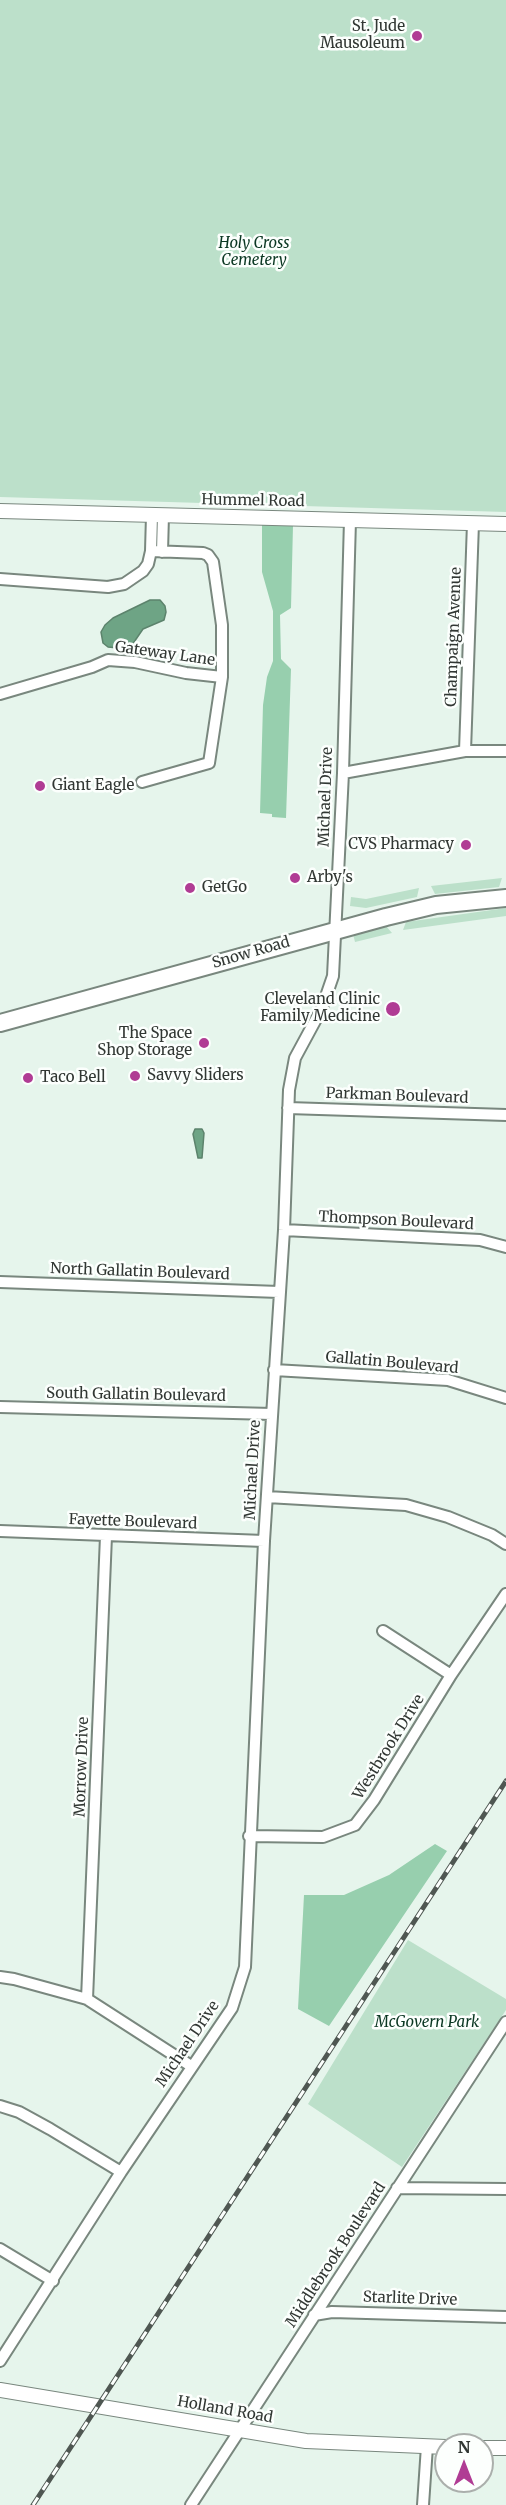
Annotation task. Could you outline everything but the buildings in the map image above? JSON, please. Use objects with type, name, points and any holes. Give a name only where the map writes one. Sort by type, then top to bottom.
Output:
[{"type":"main road","name":"Snow Road","points":[[0,1023],[335,929],[436,905],[506,898]]},
{"type":"street","name":"Hummel Road","points":[[0,511],[506,524]]},
{"type":"street","points":[[0,579],[108,587],[124,584],[143,571],[157,552],[157,515]]},
{"type":"street","name":"Michael Drive","points":[[0,2361],[121,2172],[232,2008],[244,1967],[264,1541],[284,1230],[288,1108],[295,1058],[322,1008],[333,976],[343,773],[350,519]]},
{"type":"street","name":"Champaign Avenue","points":[[465,751],[473,523]]},
{"type":"street","name":"Gateway Lane","points":[[142,782],[209,763],[222,677],[222,625],[213,562],[208,555],[203,553],[157,552]]},
{"type":"street","name":"Gateway Lane","points":[[0,694],[93,667],[108,660],[135,662],[186,673],[222,677]]},
{"type":"street","points":[[343,773],[465,751],[506,751]]},
{"type":"street","name":"Parkman Boulevard","points":[[288,1108],[506,1115]]},
{"type":"street","name":"Thompson Boulevard","points":[[284,1230],[480,1240],[506,1247]]},
{"type":"street","name":"North Gallatin Boulevard","points":[[0,1282],[279,1292]]},
{"type":"street","name":"Gallatin Boulevard","points":[[274,1370],[448,1380],[506,1398]]},
{"type":"street","name":"South Gallatin Boulevard","points":[[0,1407],[272,1414]]},
{"type":"street","points":[[267,1497],[406,1505],[448,1516],[492,1535],[506,1544]]},
{"type":"street","name":"Fayette Boulevard","points":[[0,1531],[264,1541]]},
{"type":"street","name":"Morrow Drive","points":[[87,1999],[106,1536]]},
{"type":"street","name":"Westbrook Drive","points":[[249,1836],[323,1837],[355,1825],[374,1800],[451,1675],[506,1594]]},
{"type":"street","points":[[383,1631],[451,1675]]},
{"type":"street","points":[[0,1977],[87,1999],[191,2066]]},
{"type":"street","name":"Middlebrook Boulevard","points":[[191,2505],[506,2022]]},
{"type":"street","points":[[492,2042],[506,2039]]},
{"type":"street","points":[[0,2106],[19,2112],[50,2128],[121,2172]]},
{"type":"street","points":[[398,2188],[506,2189]]},
{"type":"street","points":[[0,2249],[53,2281]]},
{"type":"street","name":"Starlite Drive","points":[[314,2315],[332,2312],[506,2317]]},
{"type":"street","name":"Holland Road","points":[[0,2390],[306,2441],[434,2446]]},
{"type":"street","points":[[423,2505],[427,2446]]},
{"type":"green space","name":"Holy Cross Cemetery","points":[[0,0],[506,0],[506,512],[0,497]]},
{"type":"green space","points":[[502,878],[499,887],[435,894],[431,886]]},
{"type":"green space","points":[[419,888],[417,897],[366,908],[350,906],[351,897],[366,899]]},
{"type":"green space","points":[[506,908],[506,916],[403,930],[406,922]]},
{"type":"green space","points":[[386,926],[392,933],[355,942],[353,934]]},
{"type":"green space","name":"McGovern Park","points":[[408,1940],[506,1999],[506,2010],[402,2167],[308,2104]]},
{"type":"shaded area","points":[[262,525],[293,525],[291,608],[280,615],[281,659],[291,669],[286,818],[260,813],[263,705],[267,677],[273,661],[273,611],[262,572]]},
{"type":"shaded area","points":[[150,600],[160,600],[165,606],[164,620],[143,629],[132,645],[118,648],[108,647],[103,643],[101,632],[105,625],[113,618]]},
{"type":"shaded area","points":[[195,1129],[202,1129],[204,1133],[202,1158],[198,1158],[193,1134]]},
{"type":"shaded area","points":[[435,1844],[447,1851],[329,2026],[298,2009],[304,1895],[344,1895],[389,1875]]},
{"type":"railway","points":[[33,2505],[506,1781]]},
{"type":"place","name":"St. Jude Mausoleum","points":[[417,36]]},
{"type":"place","name":"Giant Eagle","points":[[40,786]]},
{"type":"place","name":"CVS Pharmacy","points":[[466,845]]},
{"type":"place","name":"Arby's","points":[[295,878]]},
{"type":"place","name":"GetGo","points":[[190,888]]},
{"type":"place","name":"Cleveland Clinic Family Medicine","points":[[393,1009]]},
{"type":"place","name":"The Space Shop Storage","points":[[204,1043]]},
{"type":"place","name":"Savvy Sliders","points":[[135,1076]]},
{"type":"place","name":"Taco Bell","points":[[28,1078]]}]
